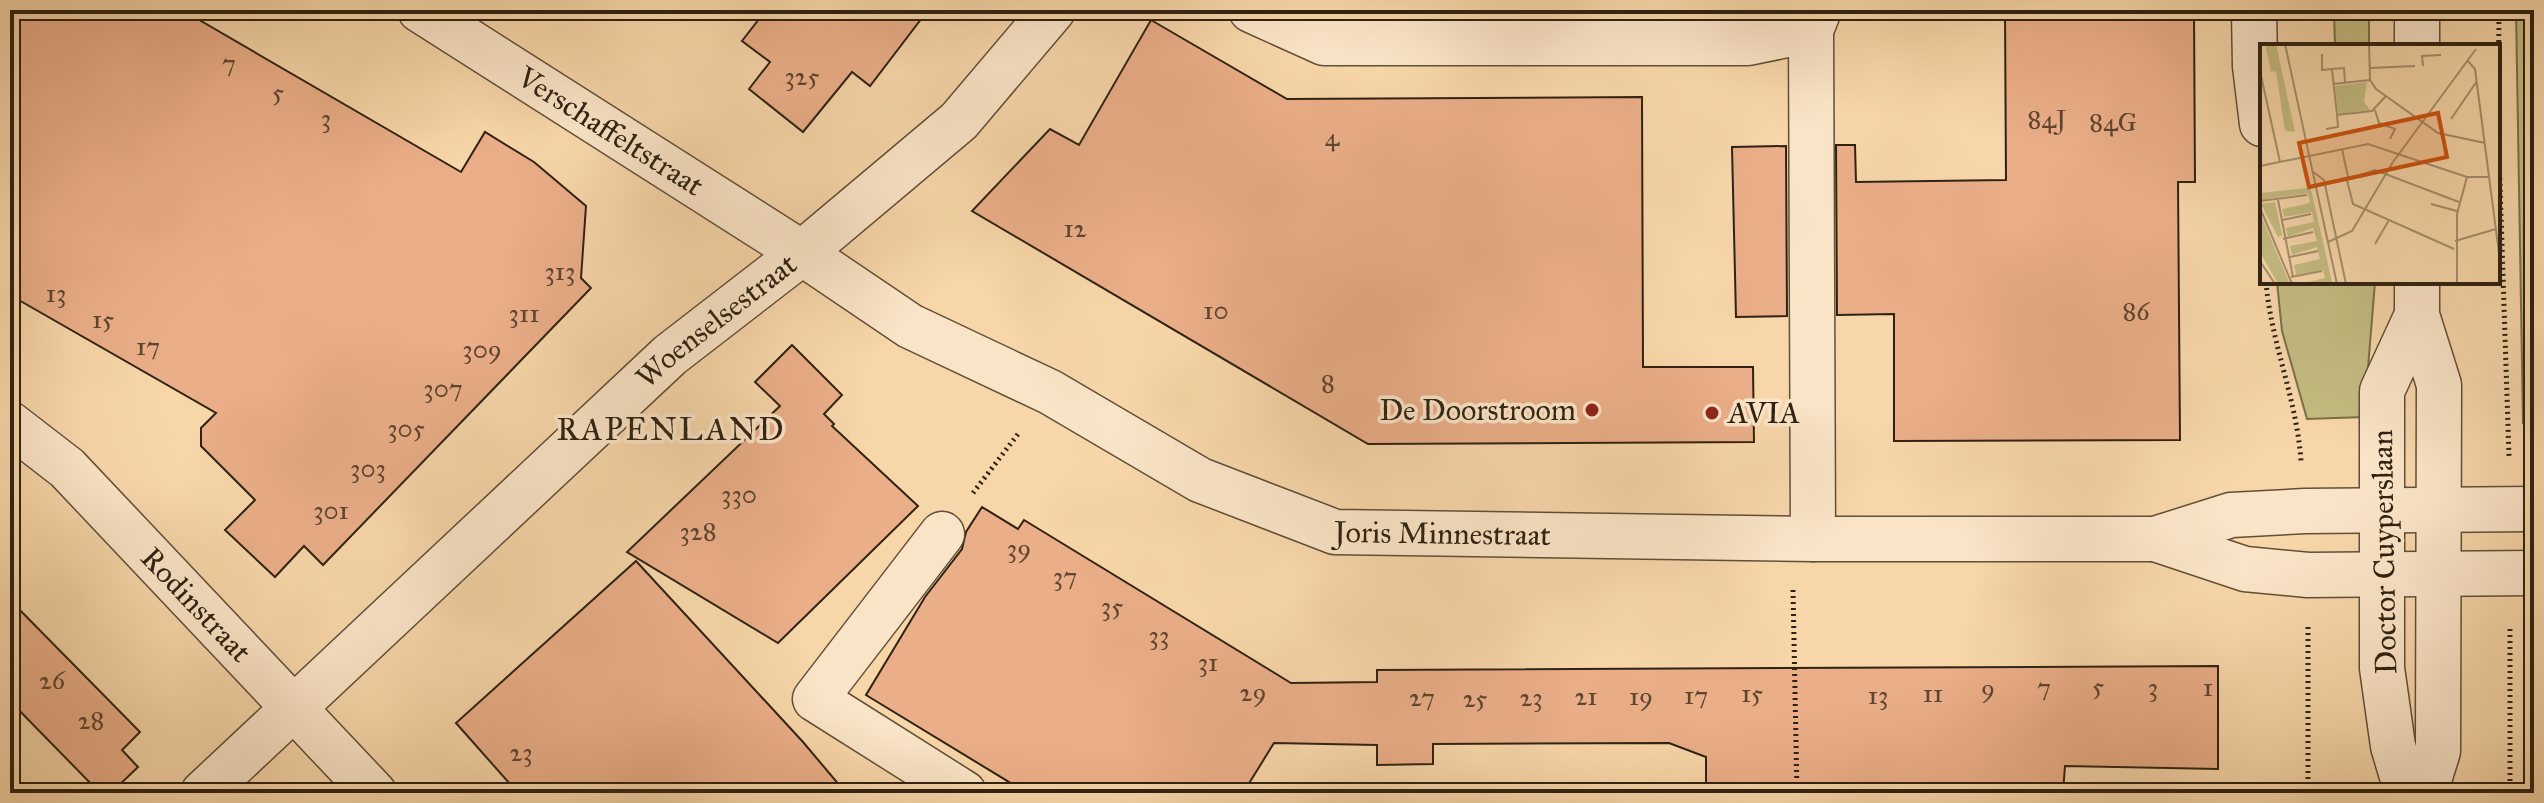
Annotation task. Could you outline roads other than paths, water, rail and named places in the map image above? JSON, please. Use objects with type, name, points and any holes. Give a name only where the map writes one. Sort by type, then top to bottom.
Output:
[{"type":"street","name":"Verschaffeltstraat","points":[[420,10],[802,253]]},
{"type":"street","name":"Woenselsestraat","points":[[203,793],[670,355],[802,253],[959,121],[1053,10]]},
{"type":"street","points":[[1251,10],[1324,43],[1748,43],[1815,20],[1802,539]]},
{"type":"street","points":[[2254,10],[2255,66],[2260,107]]},
{"type":"street","points":[[2417,10],[2417,44]]},
{"type":"street","name":"Joris Minnestraat","points":[[802,253],[910,326],[1050,392],[1200,480],[1335,532],[1802,539],[2155,539],[2231,515],[2383,509],[2523,509]]},
{"type":"street","name":"Doctor Cuyperslaan","points":[[2417,299],[2439,385],[2438,751],[2425,793]]},
{"type":"street","name":"Doctor Cuyperslaan","points":[[2407,793],[2393,746],[2382,668],[2382,391],[2417,299]]},
{"type":"street","name":"Rodinstraat","points":[[10,424],[67,468],[374,793]]},
{"type":"street","points":[[942,534],[815,699],[964,793]]},
{"type":"street","name":"Joris Minnestraat","points":[[2155,539],[2245,569],[2308,575],[2523,574]]},
{"type":"place","name":"De Doorstroom","points":[[1592,410]]},
{"type":"place","name":"AVIA","points":[[1712,413]]},
{"type":"district","name":"RAPENLAND","points":[[671,429]]}]
